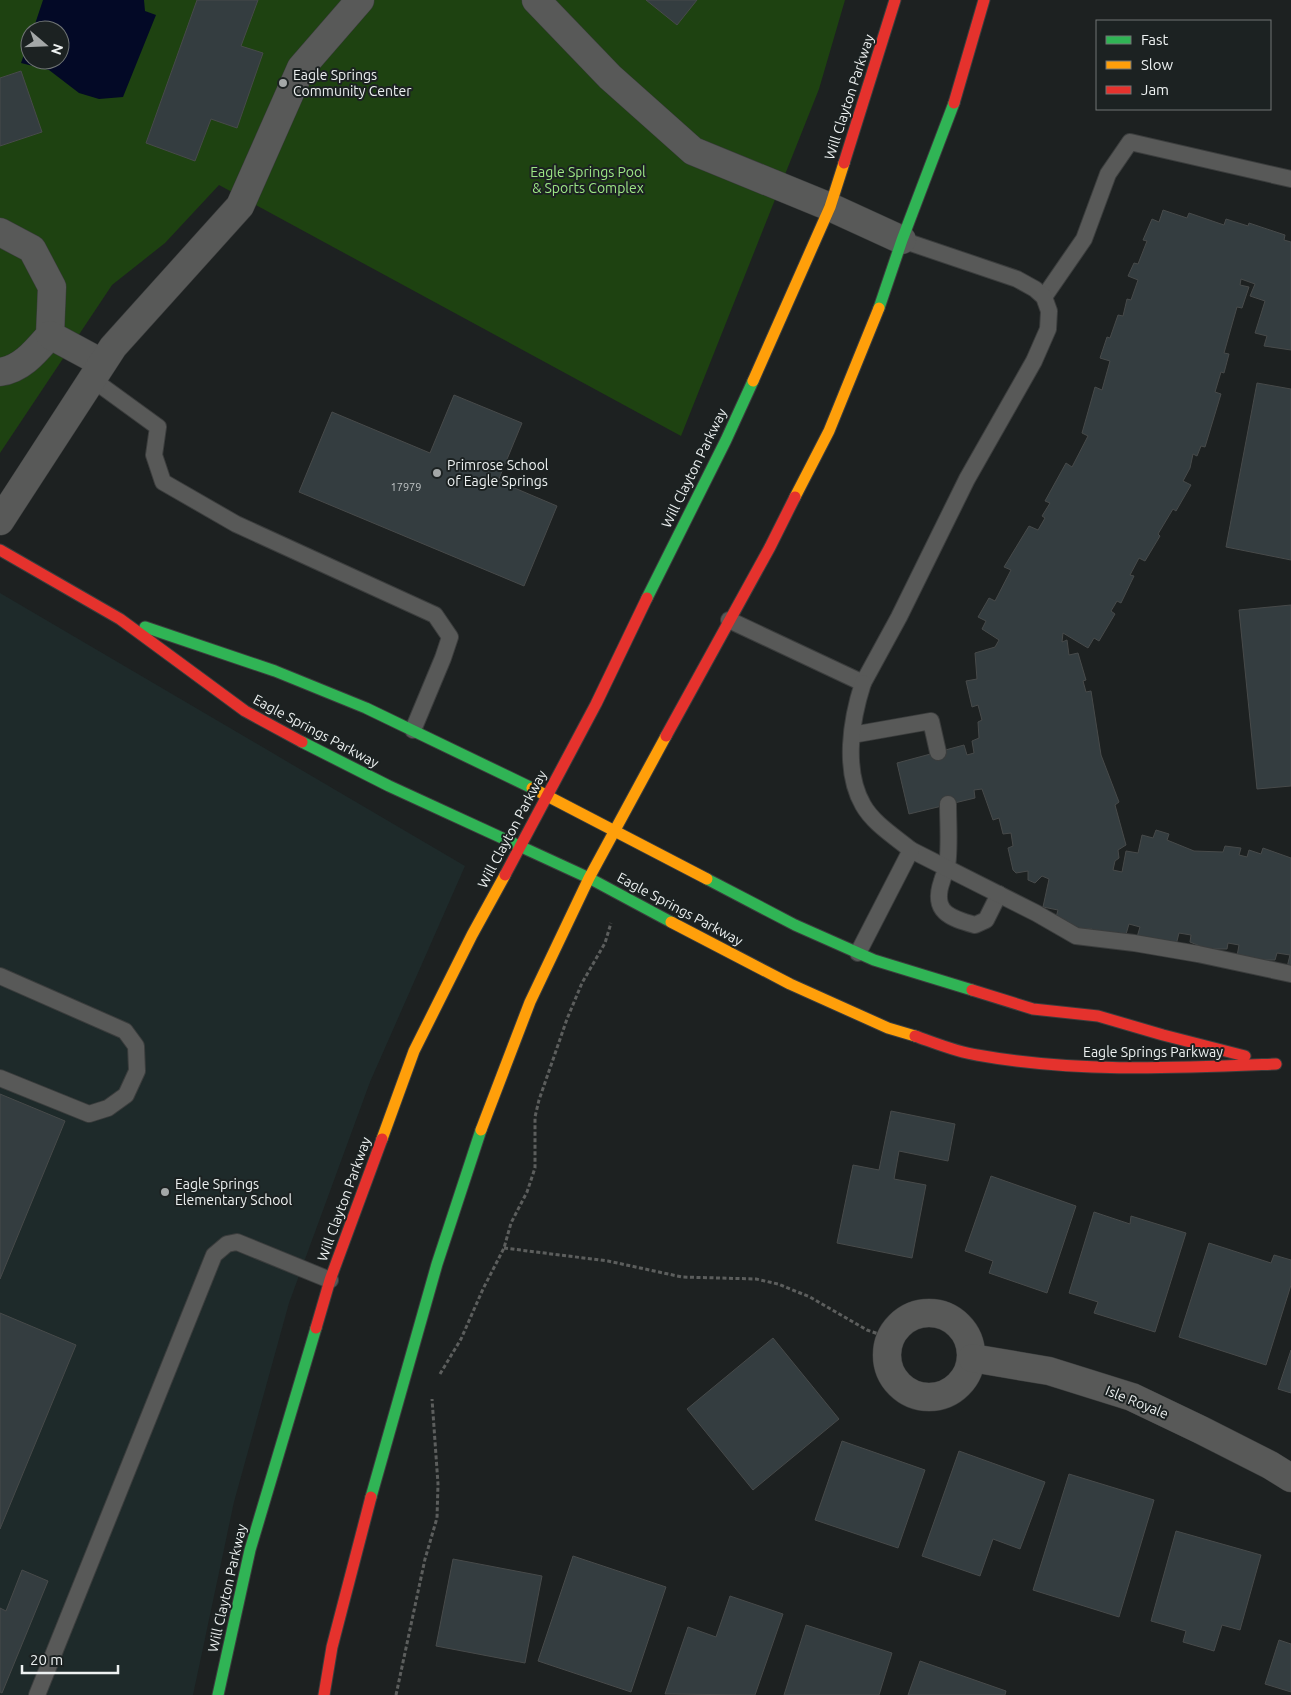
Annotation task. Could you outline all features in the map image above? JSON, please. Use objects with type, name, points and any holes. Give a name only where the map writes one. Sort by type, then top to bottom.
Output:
[{"type":"main road","name":"Will Clayton Parkway","points":[[218,1695],[250,1550],[330,1280],[414,1051],[472,934],[596,704],[660,570],[726,440],[830,207],[895,0]]},
{"type":"main road","points":[[324,1695],[332,1647],[363,1526],[434,1274],[476,1144],[530,1002],[589,878],[770,548],[829,431],[876,316],[902,240],[952,112],[984,0]]},
{"type":"main road","name":"Eagle Springs Parkway","points":[[1,553],[120,618],[246,711],[389,786],[589,878],[782,980],[888,1028],[975,1055],[1071,1067],[1137,1069],[1276,1064]]},
{"type":"main road","name":"Eagle Springs Parkway","points":[[120,618],[275,671],[366,708],[548,796],[795,924],[874,960],[1033,1009],[1098,1016],[1163,1035],[1291,1067]]},
{"type":"street","points":[[0,521],[113,347],[240,206],[301,68],[360,0]]},
{"type":"street","points":[[536,0],[610,77],[693,151],[830,207],[902,240]]},
{"type":"street","points":[[0,232],[32,249],[52,287],[50,335],[28,359],[9,371],[0,372]]},
{"type":"street","points":[[50,335],[97,371]]},
{"type":"street","points":[[925,1313],[940,1314],[953,1320],[964,1330],[970,1344],[972,1358],[962,1383],[952,1392],[940,1397],[926,1398],[913,1395],[902,1388],[893,1378],[888,1366],[887,1352],[890,1338],[898,1326],[910,1317],[925,1313]]},
{"type":"street","name":"Isle Royale","points":[[972,1358],[1049,1372],[1132,1397],[1270,1465],[1291,1478]]},
{"type":"lane","points":[[1044,297],[1084,239],[1108,174],[1130,142],[1291,179]]},
{"type":"lane","points":[[902,240],[1017,279],[1035,289],[1044,297],[1050,311],[1048,329],[1034,361],[967,479],[899,618],[863,684],[856,705],[852,735],[853,777],[863,805],[873,818],[910,850],[1000,894],[1076,936],[1171,950],[1291,974]]},
{"type":"lane","points":[[97,371],[158,426],[154,455],[163,482],[236,524],[435,614],[450,637],[444,658],[413,730]]},
{"type":"lane","points":[[729,620],[863,684]]},
{"type":"lane","points":[[852,735],[930,722],[938,752]]},
{"type":"lane","points":[[948,804],[947,868],[938,895],[941,908],[951,918],[975,925],[986,920],[1000,894]]},
{"type":"lane","points":[[858,953],[910,850]]},
{"type":"lane","points":[[0,976],[125,1031],[136,1046],[137,1071],[126,1095],[108,1108],[89,1114],[0,1078]]},
{"type":"lane","points":[[38,1695],[214,1255],[227,1244],[238,1242],[330,1280]]},
{"type":"path","points":[[436,1382],[461,1339],[504,1248],[511,1223],[527,1192],[535,1168],[535,1117],[539,1100],[567,1019],[582,983],[604,943],[619,895]]},
{"type":"path","points":[[504,1248],[608,1262],[682,1277],[756,1279],[778,1284],[810,1297],[867,1330],[890,1338]]},
{"type":"path","points":[[396,1695],[425,1560],[437,1518],[438,1484],[432,1391]]},
{"type":"shaded area","name":"Eagle Springs Elementary School","points":[[0,593],[465,866],[370,1082],[289,1303],[234,1502],[193,1695],[0,1695]]},
{"type":"green space","name":"Eagle Springs Pool & Sports Complex","points":[[0,0],[845,0],[819,89],[681,436],[219,185],[165,243],[112,285],[0,453]]},
{"type":"water","points":[[43,0],[144,0],[145,11],[156,15],[123,97],[99,99],[79,93],[49,70],[70,70],[70,20],[36,20]]},
{"type":"building","points":[[197,0],[258,0],[241,46],[263,53],[237,128],[211,119],[195,161],[146,143]]},
{"type":"building","points":[[646,0],[697,0],[677,25]]},
{"type":"building","points":[[21,71],[42,132],[0,146],[0,78]]},
{"type":"building","points":[[1163,210],[1187,218],[1189,213],[1224,225],[1226,219],[1248,226],[1249,223],[1285,235],[1284,240],[1291,242],[1291,350],[1264,346],[1267,336],[1255,333],[1265,301],[1250,296],[1255,284],[1241,279],[1240,285],[1249,287],[1242,308],[1237,307],[1224,353],[1229,354],[1224,373],[1221,372],[1215,392],[1221,394],[1205,447],[1201,446],[1197,456],[1193,454],[1190,468],[1183,481],[1191,485],[1176,511],[1173,509],[1145,561],[1139,558],[1130,575],[1134,576],[1121,603],[1117,601],[1111,611],[1115,614],[1099,641],[1094,638],[1088,648],[1063,633],[1062,642],[1067,640],[1069,655],[1078,653],[1086,680],[1083,681],[1086,692],[1091,691],[1101,755],[1119,802],[1115,805],[1126,845],[1118,850],[1119,858],[1115,861],[1113,870],[1122,872],[1126,851],[1138,853],[1142,835],[1153,838],[1156,830],[1169,834],[1167,840],[1194,851],[1223,852],[1225,846],[1241,848],[1239,855],[1247,857],[1249,850],[1261,854],[1263,848],[1291,858],[1291,968],[1287,967],[1290,955],[1277,953],[1275,960],[1257,960],[1237,956],[1239,945],[1228,943],[1227,949],[1207,949],[1190,942],[1191,935],[1179,933],[1176,945],[1137,937],[1140,927],[1129,924],[1124,941],[1091,935],[1092,929],[1075,928],[1055,921],[1058,910],[1043,907],[1049,879],[1042,876],[1035,883],[1028,880],[1028,871],[1016,873],[1013,870],[1008,848],[1013,846],[1011,833],[1003,834],[999,818],[993,820],[982,789],[974,790],[975,798],[909,814],[897,763],[964,745],[967,755],[974,753],[972,741],[979,738],[978,722],[982,720],[978,705],[972,707],[966,681],[977,679],[975,653],[995,647],[999,640],[982,629],[986,621],[978,617],[989,598],[995,601],[1011,570],[1004,567],[1029,526],[1038,530],[1045,518],[1042,516],[1050,503],[1045,501],[1066,463],[1072,467],[1088,436],[1082,433],[1095,387],[1102,390],[1110,361],[1100,358],[1107,337],[1110,338],[1118,315],[1123,316],[1127,299],[1131,300],[1138,280],[1128,276],[1134,263],[1138,264],[1147,241],[1143,240],[1152,219],[1159,222]]},
{"type":"building","points":[[1257,383],[1291,389],[1291,560],[1226,547]]},
{"type":"building","points":[[454,395],[522,423],[498,481],[557,506],[524,586],[299,492],[332,412],[430,453]]},
{"type":"building","points":[[1291,605],[1291,786],[1257,789],[1239,610]]},
{"type":"building","points":[[0,1094],[65,1121],[0,1279]]},
{"type":"building","points":[[891,1111],[955,1124],[948,1161],[899,1151],[894,1179],[926,1185],[912,1258],[837,1243],[853,1165],[879,1170]]},
{"type":"building","points":[[991,1176],[1076,1206],[1047,1293],[989,1273],[993,1261],[965,1251]]},
{"type":"building","points":[[1094,1212],[1130,1224],[1131,1216],[1186,1233],[1155,1332],[1094,1313],[1098,1302],[1069,1293]]},
{"type":"building","points":[[1209,1243],[1271,1263],[1274,1255],[1291,1260],[1291,1285],[1266,1365],[1179,1337]]},
{"type":"building","points":[[0,1313],[76,1345],[0,1529]]},
{"type":"building","points":[[773,1338],[839,1419],[753,1490],[687,1409]]},
{"type":"building","points":[[1291,1350],[1291,1393],[1278,1389]]},
{"type":"building","points":[[842,1441],[925,1470],[898,1548],[815,1520]]},
{"type":"building","points":[[959,1451],[1045,1482],[1020,1549],[993,1539],[980,1576],[922,1556]]},
{"type":"building","points":[[1069,1474],[1154,1500],[1119,1617],[1033,1590]]},
{"type":"building","points":[[1176,1531],[1261,1555],[1240,1630],[1222,1625],[1214,1651],[1183,1642],[1186,1631],[1151,1621]]},
{"type":"building","points":[[573,1556],[666,1587],[631,1692],[538,1661]]},
{"type":"building","points":[[453,1559],[542,1576],[525,1663],[436,1646]]},
{"type":"building","points":[[22,1570],[48,1581],[2,1693],[0,1692],[0,1608],[6,1611]]},
{"type":"building","points":[[730,1596],[783,1614],[755,1695],[665,1694],[688,1627],[716,1637]]},
{"type":"building","points":[[806,1625],[892,1653],[879,1695],[784,1695]]},
{"type":"building","points":[[1279,1640],[1291,1644],[1291,1692],[1265,1684]]},
{"type":"building","points":[[920,1661],[1006,1691],[1005,1695],[908,1695]]},
{"type":"traffic: fast","points":[[879,308],[902,240],[954,103]]},
{"type":"traffic: fast","points":[[647,598],[726,440],[753,381]]},
{"type":"traffic: fast","points":[[145,627],[275,671],[366,708],[532,788]]},
{"type":"traffic: fast","points":[[302,742],[389,786],[589,878],[671,922]]},
{"type":"traffic: fast","points":[[707,879],[795,925],[874,960],[972,990]]},
{"type":"traffic: fast","points":[[371,1497],[437,1264],[481,1130]]},
{"type":"traffic: fast","points":[[218,1695],[250,1550],[316,1328]]},
{"type":"traffic: slow","points":[[753,381],[830,207],[844,163]]},
{"type":"traffic: slow","points":[[795,497],[829,431],[879,308]]},
{"type":"traffic: slow","points":[[481,1130],[530,1002],[589,878],[666,736]]},
{"type":"traffic: slow","points":[[532,788],[707,879]]},
{"type":"traffic: slow","points":[[382,1139],[414,1051],[472,935],[505,875]]},
{"type":"traffic: slow","points":[[671,922],[790,984],[888,1028],[915,1036]]},
{"type":"traffic: jam","points":[[844,163],[895,0]]},
{"type":"traffic: jam","points":[[954,103],[984,0]]},
{"type":"traffic: jam","points":[[666,736],[770,547],[795,497]]},
{"type":"traffic: jam","points":[[0,550],[120,619],[245,711],[302,742]]},
{"type":"traffic: jam","points":[[505,875],[596,704],[647,598]]},
{"type":"traffic: jam","points":[[972,990],[1033,1009],[1098,1016],[1245,1056]]},
{"type":"traffic: jam","points":[[915,1036],[969,1054],[1052,1065],[1126,1068],[1276,1064]]},
{"type":"traffic: jam","points":[[316,1328],[330,1280],[382,1139]]},
{"type":"traffic: jam","points":[[324,1695],[332,1647],[371,1497]]},
{"type":"place","name":"Eagle Springs Community Center","points":[[283,83]]},
{"type":"place","name":"Primrose School of Eagle Springs","points":[[437,473]]},
{"type":"place","name":"Eagle Springs Elementary School","points":[[165,1192]]}]
